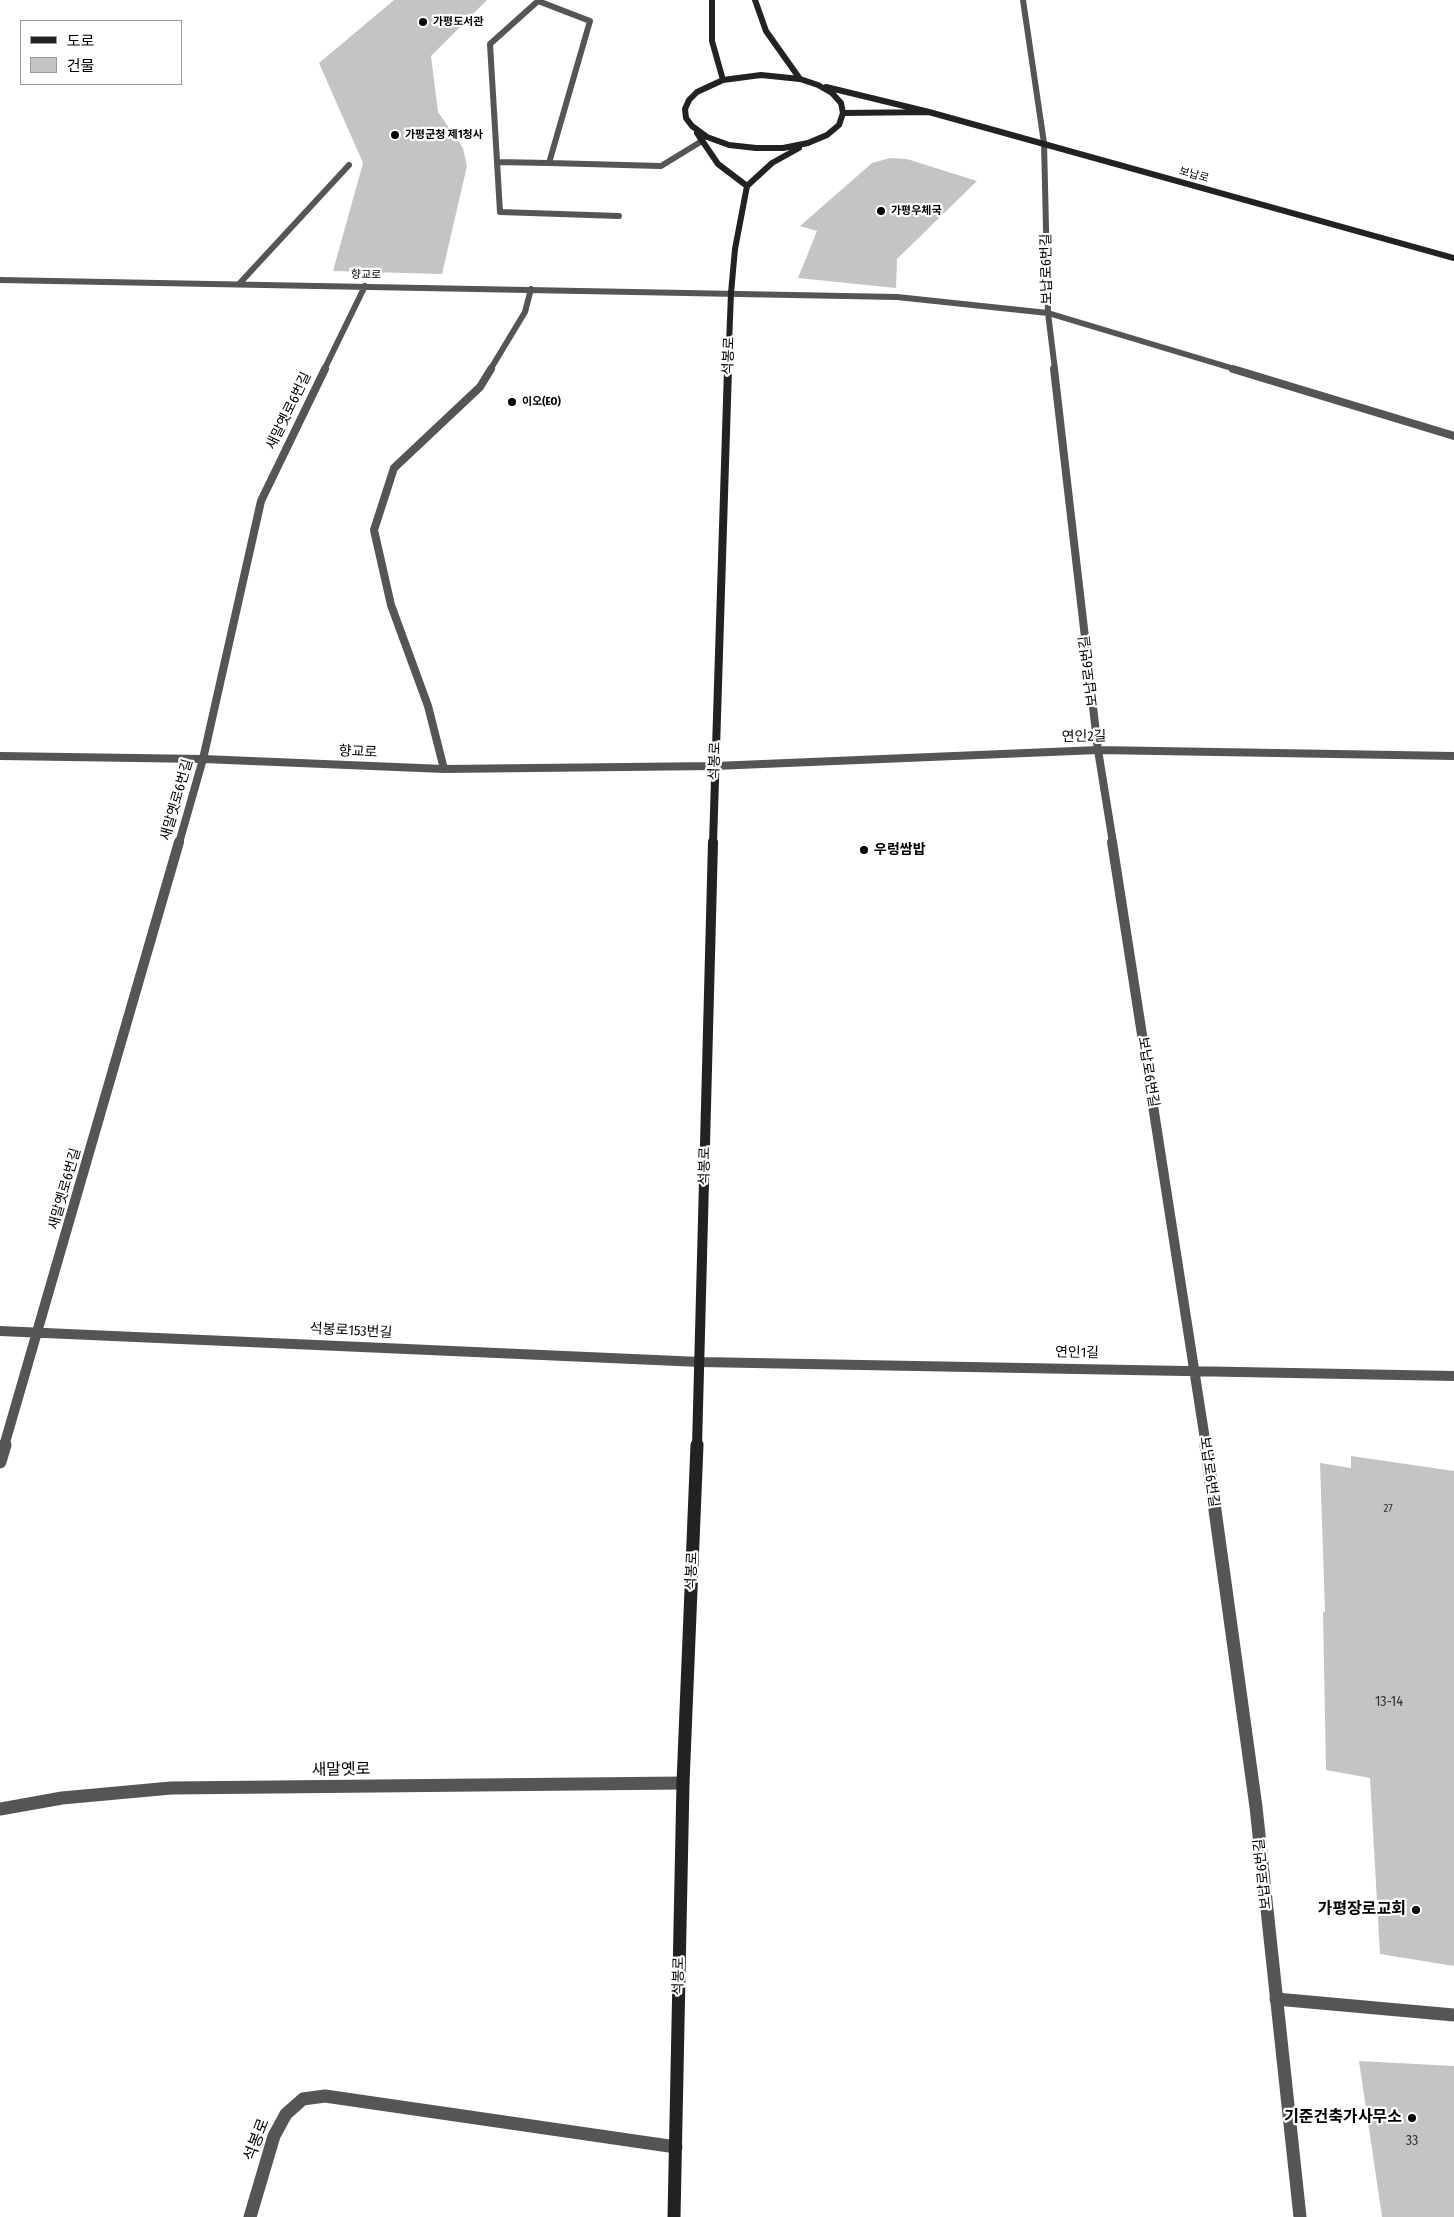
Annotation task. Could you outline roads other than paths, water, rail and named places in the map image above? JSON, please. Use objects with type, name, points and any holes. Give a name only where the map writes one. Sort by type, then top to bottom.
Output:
[{"type":"main road","points":[[712,0],[712,41],[723,80]]},
{"type":"main road","points":[[755,0],[766,31],[800,79]]},
{"type":"main road","points":[[818,85],[832,93],[841,103],[843,113],[839,125],[827,135],[772,163],[747,186],[718,164],[686,118],[685,109],[689,100],[697,92],[723,80],[762,75],[800,79],[929,112]]},
{"type":"main road","points":[[843,113],[929,112]]},
{"type":"main road","name":"보납로","points":[[929,112],[1044,142],[1454,258]]},
{"type":"main road","points":[[692,126],[707,137],[729,145],[783,148],[808,143]]},
{"type":"main road","name":"석봉로","points":[[674,2217],[683,1783],[700,1362],[715,766],[731,292],[735,249],[747,186]]},
{"type":"street","name":"보납로6번길","points":[[1023,0],[1044,142],[1048,313],[1098,750],[1195,1370],[1256,1807],[1300,2217]]},
{"type":"street","points":[[549,163],[590,20],[538,1],[490,44],[500,212],[619,216]]},
{"type":"street","points":[[497,162],[661,166],[702,141]]},
{"type":"street","points":[[239,284],[349,164]]},
{"type":"street","name":"향교로","points":[[0,280],[731,292],[897,297],[1048,313],[1454,436]]},
{"type":"street","name":"새말옛로6번길","points":[[0,1462],[203,760],[261,501],[365,286]]},
{"type":"street","points":[[444,769],[428,706],[390,605],[374,530],[394,468],[480,387],[525,312],[531,289]]},
{"type":"street","name":"연인2길","points":[[715,766],[1098,750],[1454,756]]},
{"type":"street","name":"향교로","points":[[0,756],[203,760],[444,769],[715,766]]},
{"type":"street","name":"석봉로153번길","points":[[0,1331],[700,1362]]},
{"type":"street","name":"연인1길","points":[[700,1362],[1454,1376]]},
{"type":"street","name":"새말옛로","points":[[0,1809],[62,1798],[171,1788],[683,1783]]},
{"type":"street","points":[[1276,1999],[1454,2016]]},
{"type":"street","name":"석봉로","points":[[250,2217],[274,2136],[286,2114],[302,2099],[324,2096],[676,2147]]},
{"type":"place","name":"가평도서관","points":[[423,22]]},
{"type":"place","name":"가평군청 제1청사","points":[[395,135]]},
{"type":"place","name":"가평우체국","points":[[881,211]]},
{"type":"place","name":"이오(EO)","points":[[512,402]]},
{"type":"place","name":"우렁쌈밥","points":[[864,850]]},
{"type":"place","name":"가평장로교회","points":[[1416,1910]]},
{"type":"place","name":"기준건축가사무소","points":[[1412,2118]]}]
